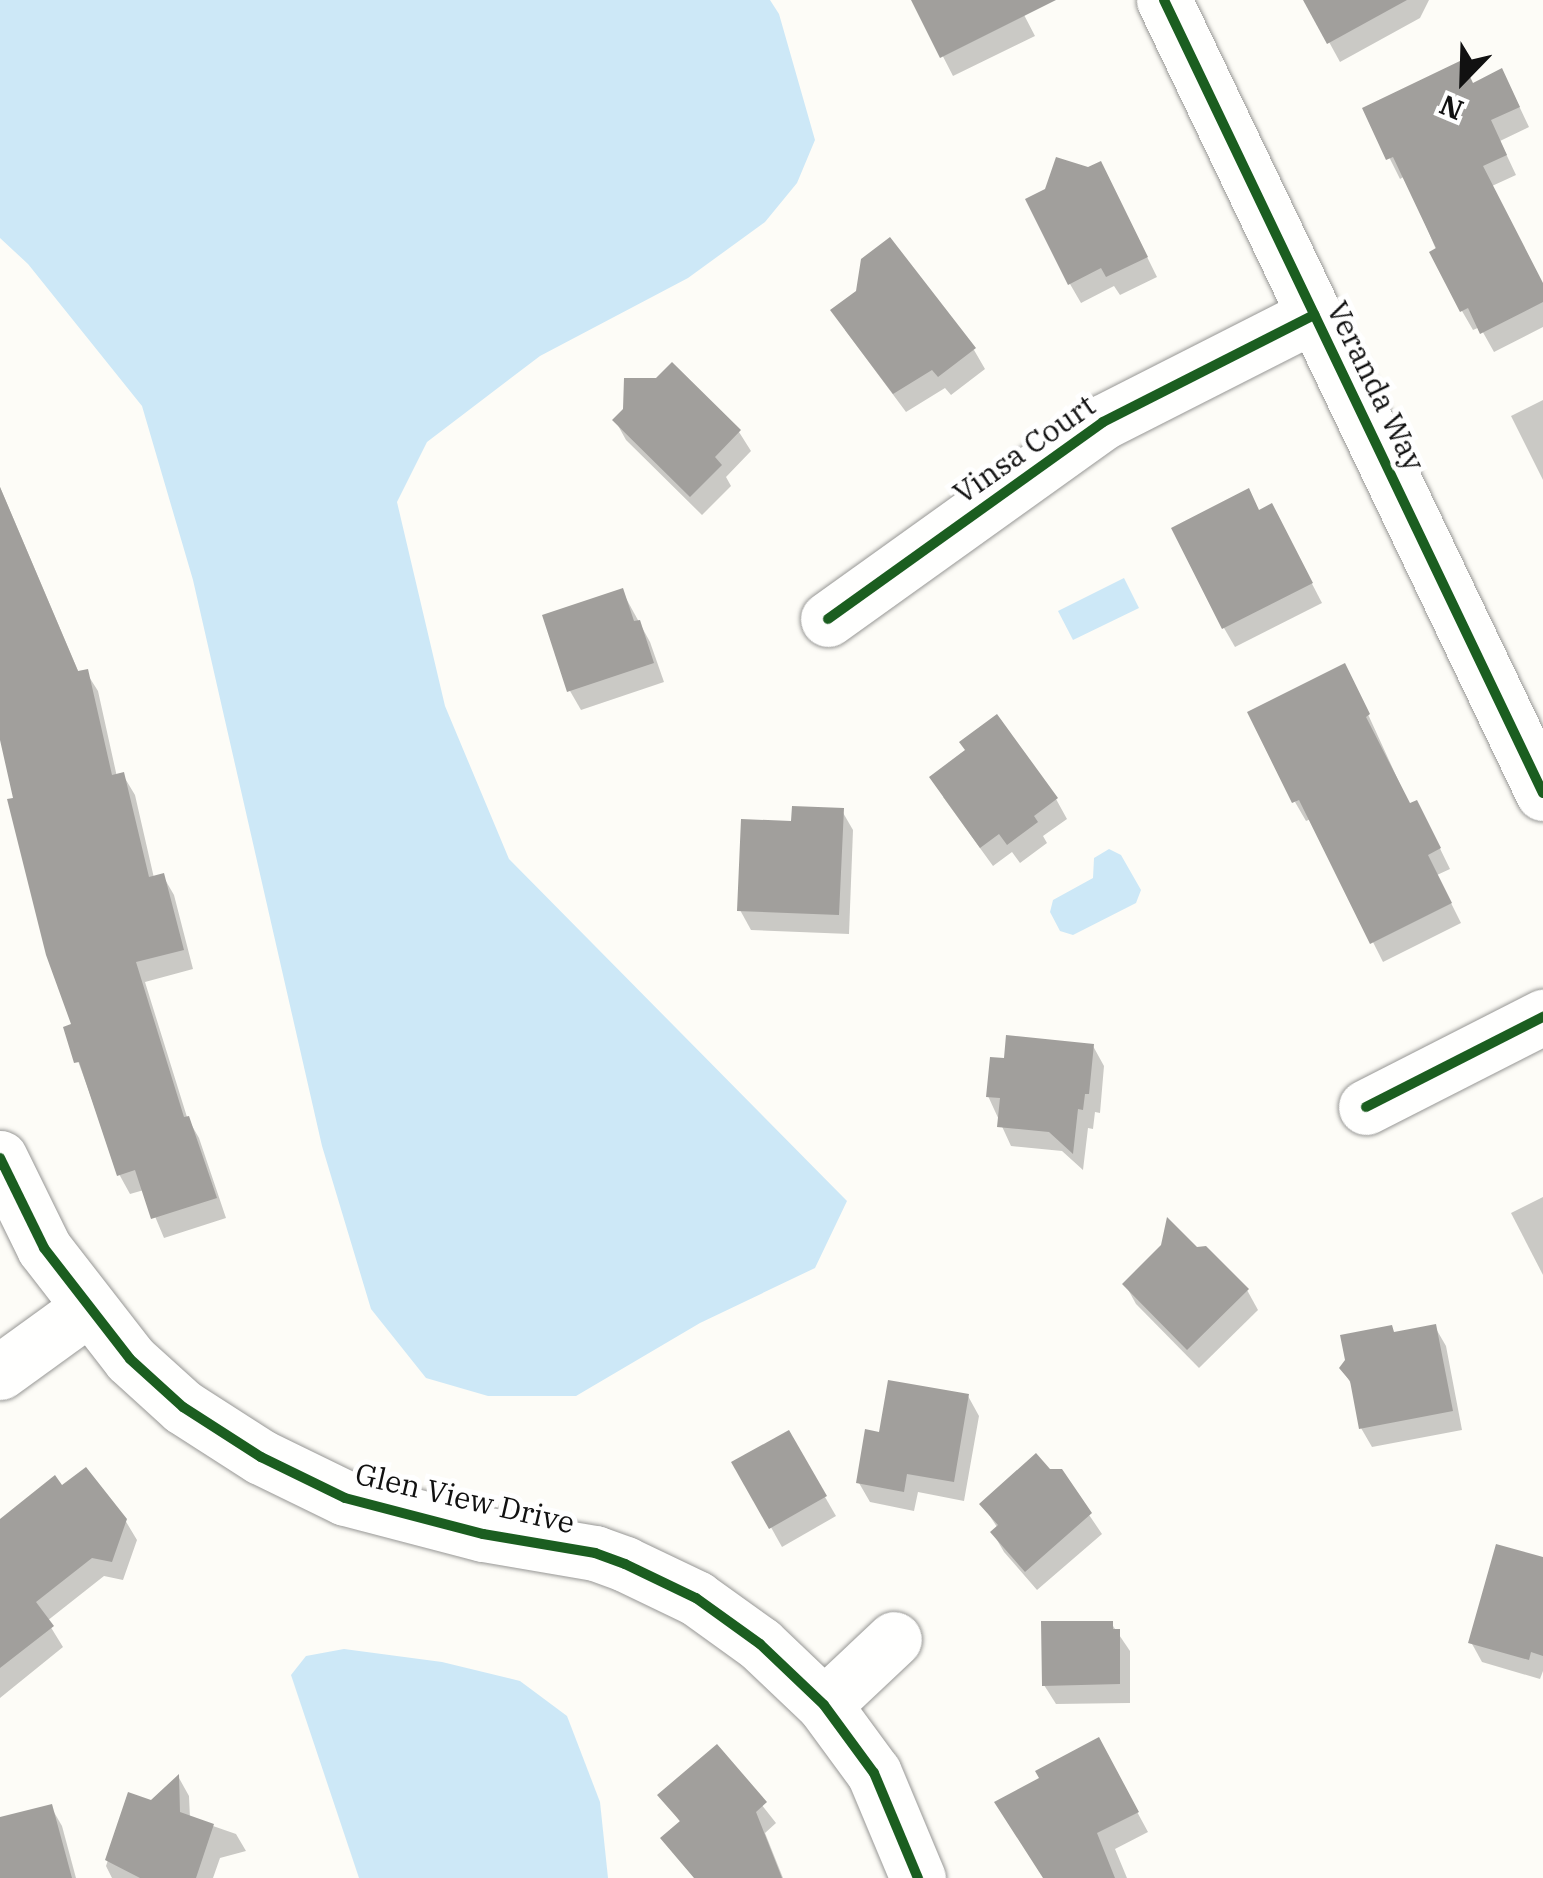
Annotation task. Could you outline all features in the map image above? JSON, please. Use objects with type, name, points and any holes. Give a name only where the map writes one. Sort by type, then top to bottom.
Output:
[{"type":"street","name":"Veranda Way","points":[[1164,0],[1543,793]]},
{"type":"street","name":"Vinsa Court","points":[[828,619],[1103,422],[1314,315]]},
{"type":"street","points":[[1366,1107],[1543,1017]]},
{"type":"street","name":"Glen View Drive","points":[[0,1158],[44,1248],[86,1309],[130,1359],[183,1406],[261,1458],[344,1498],[483,1534],[595,1553],[625,1564],[696,1598],[760,1644],[824,1706],[874,1773],[918,1878]]},
{"type":"street","points":[[0,1372],[86,1309]]},
{"type":"street","points":[[824,1706],[894,1639]]},
{"type":"water","points":[[0,0],[770,0],[779,14],[815,140],[797,183],[765,222],[688,278],[540,356],[427,442],[397,502],[445,706],[509,859],[847,1201],[815,1268],[700,1323],[576,1396],[488,1396],[426,1378],[371,1309],[322,1146],[193,580],[142,406],[28,264],[0,238]]},
{"type":"water","points":[[1124,578],[1139,608],[1073,640],[1058,611]]},
{"type":"water","points":[[1109,849],[1121,855],[1141,890],[1136,903],[1073,935],[1060,931],[1050,912],[1053,900],[1093,878],[1094,858]]},
{"type":"water","points":[[344,1649],[442,1662],[520,1681],[567,1716],[600,1802],[608,1878],[359,1878],[291,1675],[306,1656]]},
{"type":"building","points":[[911,0],[1056,0],[940,58]]},
{"type":"building","points":[[1303,0],[1407,0],[1327,44]]},
{"type":"building","points":[[1462,60],[1473,83],[1502,68],[1520,107],[1491,120],[1507,155],[1483,166],[1543,283],[1543,302],[1480,334],[1468,308],[1460,312],[1429,252],[1436,248],[1393,157],[1386,160],[1362,108]]},
{"type":"building","points":[[1056,157],[1088,167],[1101,161],[1148,257],[1106,277],[1101,268],[1068,285],[1025,199],[1045,189]]},
{"type":"building","points":[[890,237],[976,348],[938,377],[932,370],[893,394],[830,310],[856,291],[861,259]]},
{"type":"building","points":[[672,362],[741,430],[715,457],[722,465],[690,497],[612,420],[623,409],[624,378],[656,378]]},
{"type":"building","points":[[0,487],[78,671],[88,669],[112,775],[124,772],[149,877],[164,873],[184,950],[136,962],[184,1117],[189,1116],[217,1198],[151,1219],[135,1170],[117,1176],[79,1062],[74,1063],[63,1027],[71,1024],[46,955],[7,799],[13,798],[0,740]]},
{"type":"building","points":[[1249,488],[1259,510],[1272,503],[1313,583],[1222,629],[1171,528]]},
{"type":"building","points":[[623,588],[634,621],[640,620],[654,663],[567,692],[542,615]]},
{"type":"building","points":[[1345,663],[1370,714],[1366,717],[1410,803],[1417,800],[1441,848],[1428,855],[1452,903],[1370,944],[1299,800],[1292,803],[1247,712]]},
{"type":"building","points":[[997,714],[1058,798],[1034,816],[1038,822],[1007,845],[999,834],[980,848],[929,777],[965,750],[959,742]]},
{"type":"building","points":[[792,806],[844,808],[839,915],[737,911],[741,819],[791,821]]},
{"type":"building","points":[[1006,1035],[1094,1044],[1089,1094],[1085,1094],[1083,1110],[1078,1109],[1073,1154],[1049,1132],[997,1127],[1000,1098],[986,1097],[990,1057],[1004,1058]]},
{"type":"building","points":[[1167,1217],[1197,1247],[1206,1246],[1249,1289],[1187,1350],[1122,1284],[1161,1245]]},
{"type":"building","points":[[1436,1324],[1453,1411],[1359,1429],[1350,1381],[1339,1368],[1345,1360],[1340,1335],[1392,1325],[1394,1332]]},
{"type":"building","points":[[888,1380],[969,1394],[954,1482],[907,1474],[904,1492],[856,1483],[865,1429],[879,1432]]},
{"type":"building","points":[[789,1430],[827,1496],[769,1529],[731,1462]]},
{"type":"building","points":[[1036,1453],[1050,1469],[1062,1469],[1092,1513],[1025,1572],[990,1532],[998,1525],[979,1504]]},
{"type":"building","points":[[86,1467],[127,1519],[112,1562],[92,1558],[36,1602],[54,1626],[0,1668],[0,1519],[55,1475],[62,1485]]},
{"type":"building","points":[[1496,1544],[1543,1557],[1543,1656],[1531,1652],[1529,1660],[1468,1643]]},
{"type":"building","points":[[1041,1621],[1113,1621],[1113,1629],[1120,1629],[1120,1684],[1042,1686]]},
{"type":"building","points":[[1099,1737],[1139,1812],[1097,1833],[1115,1878],[1043,1878],[994,1802],[1039,1778],[1035,1771]]},
{"type":"building","points":[[717,1744],[767,1802],[756,1812],[782,1878],[694,1878],[660,1838],[680,1821],[657,1795]]},
{"type":"building","points":[[179,1774],[180,1812],[214,1824],[196,1878],[140,1878],[105,1860],[128,1792],[151,1800]]},
{"type":"building","points":[[52,1804],[72,1878],[0,1878],[0,1817]]},
{"type":"cycle path","points":[[1164,0],[1543,793]]},
{"type":"cycle path","points":[[828,619],[1103,422],[1314,315]]},
{"type":"cycle path","points":[[1366,1107],[1543,1017]]},
{"type":"cycle path","points":[[0,1158],[44,1248],[130,1359],[183,1407],[261,1457],[345,1498],[483,1534],[595,1553],[625,1564],[696,1598],[760,1644],[824,1705],[874,1773],[918,1878]]}]
